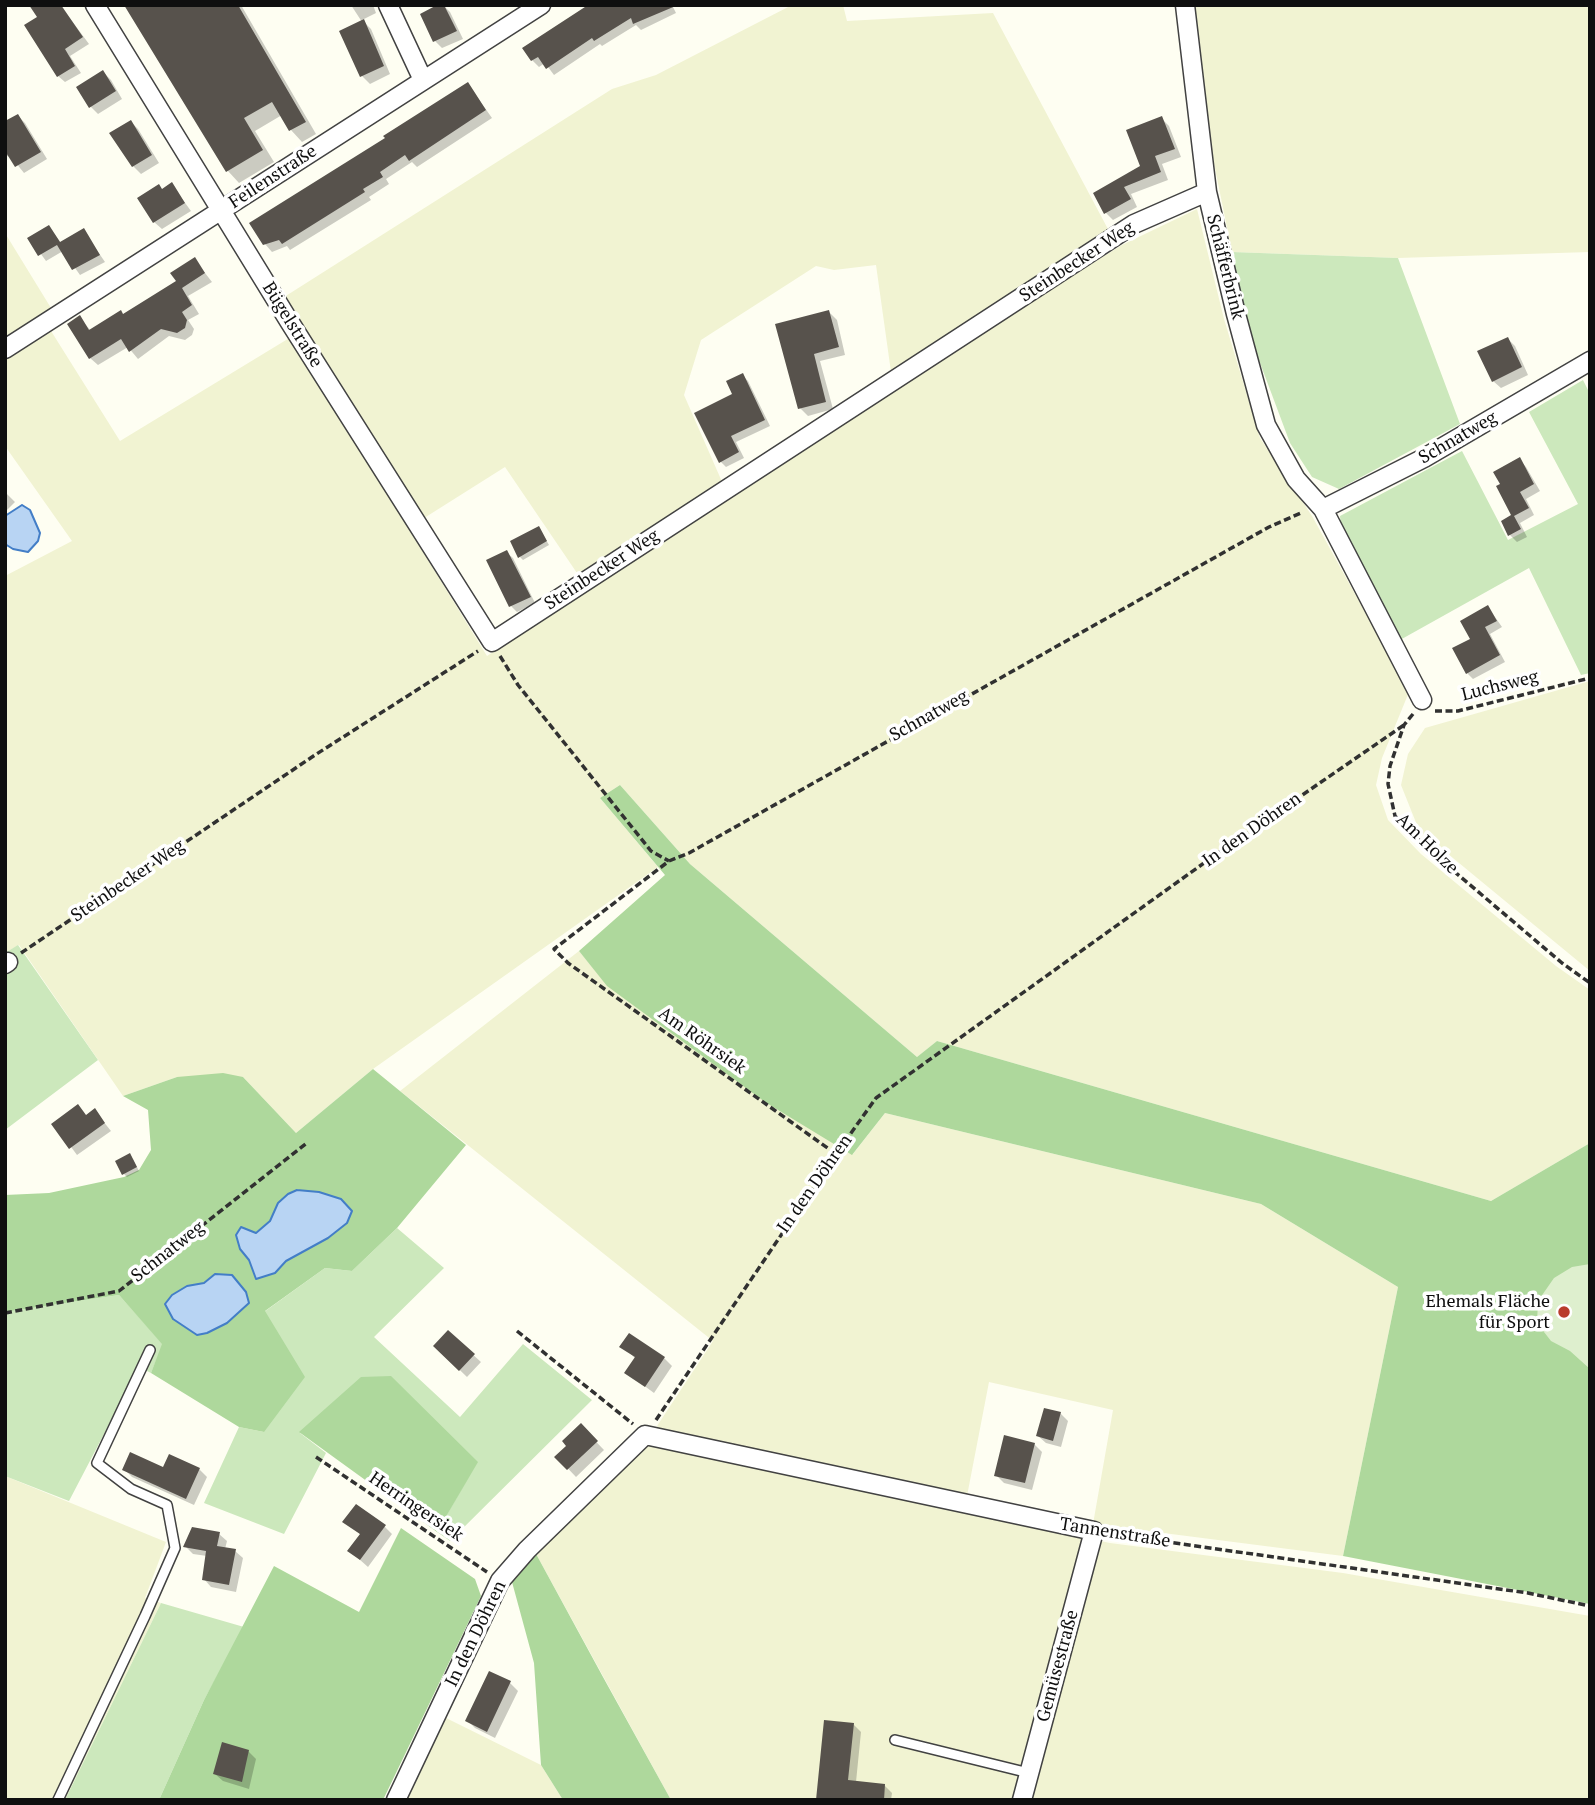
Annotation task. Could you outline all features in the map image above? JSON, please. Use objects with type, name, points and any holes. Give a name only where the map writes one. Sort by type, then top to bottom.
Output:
[{"type":"street","name":"Bügelstraße","points":[[95,5],[296,333],[492,642]]},
{"type":"street","points":[[388,5],[422,80]]},
{"type":"street","name":"Feilenstraße","points":[[5,349],[541,5]]},
{"type":"street","name":"Schäfferbrink","points":[[1185,5],[1207,192],[1236,314],[1266,425],[1296,478],[1320,507]]},
{"type":"street","name":"Steinbecker Weg","points":[[492,642],[1134,224],[1207,192]]},
{"type":"street","name":"Schnatweg","points":[[1320,507],[1424,458],[1590,362]]},
{"type":"street","points":[[1320,507],[1422,700]]},
{"type":"street","name":"Tannenstraße","points":[[645,1435],[1094,1531]]},
{"type":"street","name":"In den Döhren","points":[[396,1800],[500,1581],[527,1550],[645,1435]]},
{"type":"street","name":"Gemüsestraße","points":[[1022,1800],[1094,1531]]},
{"type":"lane","points":[[58,1800],[175,1548],[167,1506],[131,1489],[97,1463],[150,1350]]},
{"type":"lane","points":[[895,1740],[1029,1773]]},
{"type":"path","name":"Schnatweg","points":[[554,949],[669,861],[689,853],[1269,527],[1320,507]]},
{"type":"path","points":[[492,642],[518,685],[651,851],[669,861]]},
{"type":"path","name":"Steinbecker Weg","points":[[6,963],[315,755],[492,642]]},
{"type":"path","name":"Luchsweg","points":[[1422,700],[1429,710],[1458,711],[1590,678]]},
{"type":"path","name":"Am Holze","points":[[1422,700],[1404,724],[1390,766],[1388,784],[1395,816],[1429,850],[1562,963],[1590,983]]},
{"type":"path","name":"In den Döhren","points":[[645,1435],[876,1098],[1218,853],[1404,724]]},
{"type":"path","name":"Am Röhrsiek","points":[[554,949],[568,963],[836,1154]]},
{"type":"path","name":"Schnatweg","points":[[5,1313],[119,1291],[308,1142]]},
{"type":"path","points":[[517,1331],[645,1435]]},
{"type":"path","name":"Herringersiek","points":[[316,1457],[500,1581]]},
{"type":"path","name":"Tannenstraße","points":[[1094,1531],[1528,1593],[1590,1606]]},
{"type":"green space","points":[[792,5],[843,5],[847,21],[993,13],[1109,231],[891,372],[876,265],[834,270],[816,266],[701,340],[684,395],[723,484],[579,576],[505,467],[421,520],[281,299],[612,89],[656,75]]},
{"type":"green space","points":[[1193,5],[1590,5],[1590,252],[1398,258],[1232,252],[1208,134]]},
{"type":"green space","points":[[1197,209],[1224,319],[1260,438],[1312,516],[1409,692],[1382,758],[1376,785],[1388,820],[1421,854],[1556,966],[1590,990],[1590,1143],[1491,1201],[937,1041],[917,1057],[690,864],[620,785],[600,798],[658,867],[373,1069],[296,1133],[243,1077],[177,1077],[123,1096],[19,945],[5,953],[5,576],[72,541],[5,446],[5,233],[51,308],[41,315],[120,441],[291,337],[487,656],[935,360],[1122,245]]},
{"type":"green space","points":[[1232,252],[1398,258],[1460,424],[1339,489],[1312,477],[1290,443],[1244,320]]},
{"type":"green space","points":[[1583,380],[1590,394],[1590,673],[1581,675],[1529,568],[1400,640],[1341,527],[1340,516],[1462,451],[1508,540],[1578,504],[1529,412]]},
{"type":"green space","points":[[1590,681],[1590,971],[1419,830],[1401,785],[1408,754],[1425,728]]},
{"type":"green space","points":[[620,785],[690,864],[917,1057],[937,1041],[1491,1201],[1590,1143],[1590,1604],[1343,1556],[1398,1287],[1261,1204],[885,1113],[852,1155],[765,1102],[607,986],[579,951],[665,875],[600,798]]},
{"type":"green space","points":[[18,945],[98,1060],[5,1130],[5,953]]},
{"type":"green space","points":[[579,951],[608,986],[853,1154],[885,1113],[1261,1204],[1398,1287],[1343,1556],[1093,1524],[1113,1410],[989,1382],[967,1496],[659,1433],[657,1426],[713,1341],[400,1091]]},
{"type":"green space","points":[[373,1069],[466,1145],[397,1228],[352,1271],[325,1268],[265,1311],[305,1377],[264,1432],[239,1427],[151,1373],[162,1344],[119,1295],[5,1312],[5,1195],[49,1193],[124,1177],[139,1170],[151,1150],[148,1110],[123,1096],[177,1077],[223,1073],[243,1077],[296,1133]],"holes":[[[278,1203],[328,1238],[286,1261],[275,1273],[256,1279],[249,1260],[255,1233],[270,1221]]]},
{"type":"green space","points":[[397,1228],[444,1268],[374,1337],[460,1417],[523,1344],[592,1400],[450,1541],[437,1532],[477,1462],[300,1433],[326,1453],[284,1534],[204,1503],[239,1427],[264,1432],[264,1312],[325,1268],[352,1271]]},
{"type":"green space","name":"Ehemals Fläche für Sport","points":[[1590,1264],[1590,1369],[1570,1351],[1551,1341],[1537,1323],[1538,1301],[1554,1278],[1572,1267]]},
{"type":"green space","points":[[119,1295],[163,1344],[151,1373],[139,1367],[69,1501],[5,1476],[5,1312]]},
{"type":"green space","points":[[391,1376],[478,1462],[437,1532],[299,1432],[361,1377]]},
{"type":"green space","points":[[645,1444],[1110,1543],[1343,1573],[1590,1616],[1590,1800],[671,1800],[535,1552]]},
{"type":"green space","points":[[5,1476],[166,1542],[145,1598],[161,1603],[65,1800],[5,1800]]},
{"type":"green space","points":[[401,1528],[475,1579],[481,1596],[383,1800],[159,1800],[204,1700],[274,1566],[359,1612]]},
{"type":"green space","points":[[535,1552],[671,1800],[563,1800],[541,1765],[534,1663],[512,1582]]},
{"type":"green space","points":[[161,1603],[244,1627],[204,1700],[159,1800],[65,1800]]},
{"type":"green space","points":[[442,1716],[541,1765],[563,1800],[401,1800]]},
{"type":"water","points":[[22,505],[30,510],[40,533],[38,541],[28,552],[5,544],[5,516]]},
{"type":"water","points":[[297,1190],[319,1192],[341,1199],[352,1211],[347,1223],[328,1238],[286,1261],[275,1273],[256,1279],[249,1260],[240,1249],[236,1235],[241,1227],[256,1233],[270,1221],[278,1203]]},
{"type":"water","points":[[215,1274],[232,1275],[246,1292],[249,1303],[227,1323],[197,1335],[173,1319],[165,1304],[172,1295],[187,1286],[204,1283]]},
{"type":"building","points":[[29,5],[61,5],[83,37],[65,49],[75,66],[57,77],[24,25],[37,17]]},
{"type":"building","points":[[124,5],[238,5],[306,122],[289,131],[272,102],[244,118],[263,150],[226,172]]},
{"type":"building","points":[[437,5],[444,5],[457,31],[433,42],[420,14]]},
{"type":"building","points":[[588,5],[678,5],[633,24],[631,18],[594,41],[592,38],[546,69],[538,57],[531,61],[522,48]]},
{"type":"building","points":[[364,19],[384,66],[360,77],[339,31]]},
{"type":"building","points":[[103,70],[116,91],[89,108],[76,87]]},
{"type":"building","points":[[468,82],[486,110],[409,161],[405,155],[380,172],[383,177],[363,189],[365,192],[282,244],[279,240],[263,245],[249,223],[385,138],[383,136]]},
{"type":"building","points":[[18,114],[41,152],[15,167],[5,151],[5,121]]},
{"type":"building","points":[[1162,116],[1175,149],[1155,156],[1161,172],[1124,187],[1131,199],[1104,214],[1093,193],[1140,166],[1126,130]]},
{"type":"building","points":[[131,120],[152,155],[132,167],[109,133]]},
{"type":"building","points":[[172,182],[185,203],[153,223],[137,198],[159,184],[162,189]]},
{"type":"building","points":[[49,225],[60,242],[84,228],[100,255],[72,270],[57,245],[38,256],[27,238]]},
{"type":"building","points":[[195,257],[205,273],[182,288],[192,305],[182,312],[187,320],[185,328],[177,333],[161,329],[129,352],[121,339],[89,359],[67,324],[80,315],[89,330],[121,310],[123,314],[176,281],[170,273]]},
{"type":"building","points":[[829,310],[839,347],[814,354],[826,402],[798,409],[775,324]]},
{"type":"building","points":[[1508,337],[1522,367],[1492,382],[1477,351]]},
{"type":"building","points":[[743,373],[765,420],[731,436],[739,452],[719,463],[694,413],[732,394],[726,381]]},
{"type":"building","points":[[1520,457],[1534,484],[1520,492],[1529,508],[1514,516],[1521,529],[1508,536],[1501,521],[1511,515],[1496,486],[1500,484],[1493,472]]},
{"type":"building","points":[[539,526],[547,541],[518,558],[510,541]]},
{"type":"building","points":[[507,550],[531,597],[509,607],[486,560]]},
{"type":"building","points":[[1488,605],[1497,621],[1485,627],[1500,655],[1466,674],[1452,648],[1470,639],[1460,621]]},
{"type":"building","points":[[78,1104],[86,1115],[95,1108],[105,1123],[69,1149],[51,1124]]},
{"type":"building","points":[[130,1153],[137,1167],[122,1175],[115,1161]]},
{"type":"building","points":[[448,1330],[475,1354],[459,1371],[433,1346]]},
{"type":"building","points":[[629,1333],[665,1357],[645,1387],[624,1373],[635,1357],[619,1347]]},
{"type":"building","points":[[1044,1408],[1061,1412],[1053,1441],[1036,1436]]},
{"type":"building","points":[[581,1423],[598,1441],[567,1470],[554,1457],[566,1446],[562,1441]]},
{"type":"building","points":[[1004,1435],[1035,1443],[1025,1483],[994,1476]]},
{"type":"building","points":[[130,1452],[163,1467],[169,1454],[200,1468],[186,1499],[122,1470]]},
{"type":"building","points":[[356,1504],[386,1525],[360,1560],[347,1551],[360,1534],[342,1522]]},
{"type":"building","points":[[192,1527],[220,1532],[217,1546],[236,1549],[229,1585],[202,1580],[206,1551],[183,1547]]},
{"type":"building","points":[[489,1671],[511,1681],[487,1732],[465,1721]]},
{"type":"building","points":[[824,1720],[854,1723],[848,1780],[885,1784],[884,1800],[816,1800]]},
{"type":"building","points":[[222,1742],[249,1750],[242,1782],[213,1774]]},
{"type":"place","name":"Ehemals Fläche für Sport","points":[[1564,1312]]}]
